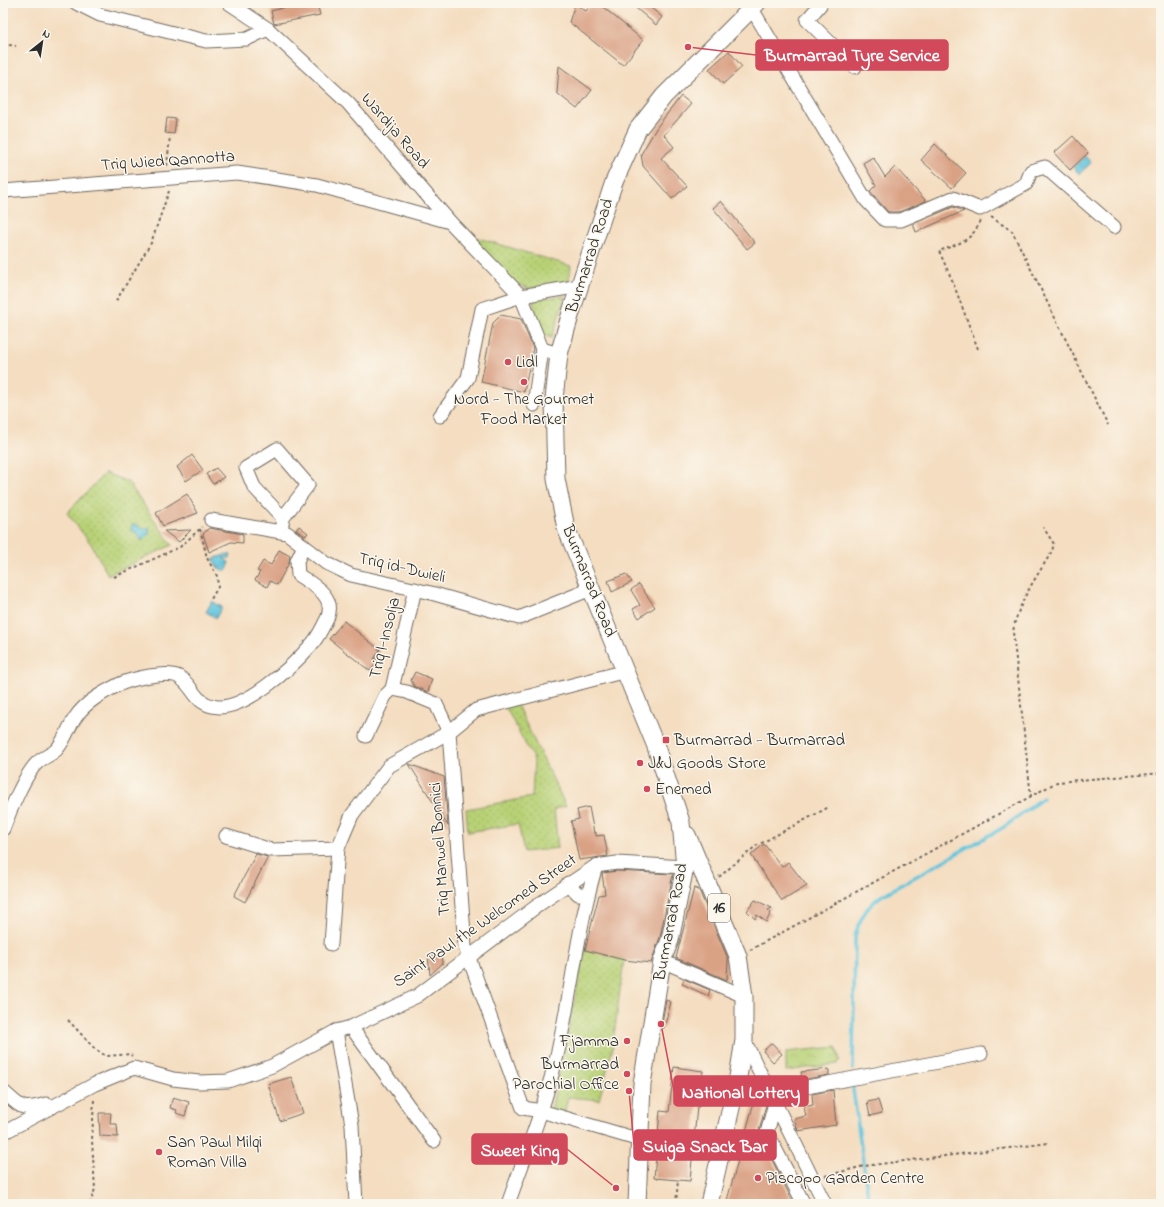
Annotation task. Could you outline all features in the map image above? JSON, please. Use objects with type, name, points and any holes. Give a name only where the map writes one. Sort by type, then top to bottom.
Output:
[{"type":"main road","name":"Burmarrad Road","points":[[637,1204],[642,1084],[662,961],[670,940],[685,867],[681,822],[655,744],[566,528],[556,478],[554,399],[559,354],[580,286],[614,182],[638,129],[664,96],[754,6]]},
{"type":"main road","name":"16","points":[[681,822],[710,886],[738,956],[744,996],[744,1040],[709,1204]]},
{"type":"street","points":[[76,3],[100,15],[206,42],[247,39],[268,29]]},
{"type":"street","name":"Wardija Road","points":[[229,3],[268,29],[348,103],[450,222],[521,296],[542,350]]},
{"type":"street","points":[[820,3],[820,5],[807,20],[855,68]]},
{"type":"street","points":[[754,6],[866,200],[885,220],[901,220],[953,198],[980,209],[1026,184],[1031,171],[1045,167],[1114,227]]},
{"type":"street","name":"Triq Wied Qannotta","points":[[3,191],[237,173],[317,185],[450,222]]},
{"type":"street","points":[[440,416],[468,378],[482,310],[521,296],[580,286]]},
{"type":"street","points":[[534,405],[542,350],[559,354]]},
{"type":"street","points":[[277,449],[308,485],[282,524],[254,487],[246,468],[277,449]]},
{"type":"street","name":"Triq id-Dwieli","points":[[211,520],[282,524],[291,535],[330,566],[351,575],[415,590],[520,618],[591,589]]},
{"type":"street","points":[[3,829],[30,772],[38,762],[57,750],[76,716],[86,705],[104,692],[122,683],[167,674],[179,677],[198,701],[213,707],[230,705],[249,698],[281,676],[312,645],[330,612],[328,599],[319,589],[298,575],[297,561],[304,546]]},
{"type":"street","name":"Triq l-Insolja","points":[[366,736],[385,696],[392,689],[415,590]]},
{"type":"street","points":[[331,944],[338,848],[352,814],[389,766],[449,732],[476,710],[626,671]]},
{"type":"street","name":"Triq Manwel Bonnici","points":[[392,689],[407,692],[436,704],[449,732],[465,947],[470,957],[523,1108],[541,1111]]},
{"type":"street","points":[[226,836],[271,850],[338,848]]},
{"type":"street","name":"Saint Paul the Welcomed Street","points":[[137,1069],[173,1079],[199,1082],[228,1081],[272,1066],[336,1032],[351,1027],[417,996],[568,883],[596,866],[616,863],[685,867]]},
{"type":"street","points":[[508,1204],[541,1111],[558,1050],[587,894],[596,866]]},
{"type":"street","points":[[568,883],[578,894],[587,894]]},
{"type":"street","points":[[662,961],[744,996]]},
{"type":"street","points":[[351,1027],[434,1141]]},
{"type":"street","points":[[336,1032],[352,1125],[356,1204]]},
{"type":"street","points":[[744,1040],[825,1204]]},
{"type":"street","points":[[734,1090],[753,1086],[773,1099],[981,1054]]},
{"type":"street","points":[[3,1133],[95,1084],[134,1068],[137,1069]]},
{"type":"street","points":[[4,1092],[21,1108],[30,1108],[46,1103],[70,1092],[77,1093]]},
{"type":"street","points":[[773,1099],[767,1133],[804,1204]]},
{"type":"street","points":[[18,1125],[21,1108]]},
{"type":"street","points":[[541,1111],[640,1140]]},
{"type":"path","points":[[3,44],[16,46]]},
{"type":"path","points":[[116,301],[151,243],[169,179],[170,136]]},
{"type":"path","points":[[978,349],[939,251],[966,241],[976,232],[981,220],[980,209]]},
{"type":"path","points":[[980,209],[1012,231],[1108,424]]},
{"type":"path","points":[[114,577],[180,547],[211,520]]},
{"type":"path","points":[[1031,797],[1013,632],[1015,618],[1021,604],[1052,551],[1054,544],[1043,527]]},
{"type":"path","points":[[200,529],[207,558],[216,576],[218,587],[211,599]]},
{"type":"path","points":[[738,956],[1057,782],[1161,774]]},
{"type":"path","points":[[710,886],[756,846],[829,807]]},
{"type":"path","points":[[68,1020],[95,1049],[106,1056],[130,1054],[137,1061],[137,1069]]},
{"type":"path","points":[[90,1204],[95,1189],[92,1140],[95,1084]]},
{"type":"path","points":[[812,1180],[850,1168],[1049,1143]]},
{"type":"path","points":[[676,1204],[678,1180]]},
{"type":"green space","points":[[475,237],[571,266],[569,281],[539,288],[522,286],[499,268],[474,239]]},
{"type":"green space","points":[[565,296],[552,338],[542,335],[532,299]]},
{"type":"green space","points":[[105,473],[128,482],[172,545],[108,575],[91,544],[67,513]]},
{"type":"green space","points":[[516,703],[566,806],[554,809],[558,848],[524,852],[518,824],[468,832],[466,809],[532,797],[534,760],[505,706]]},
{"type":"green space","points":[[585,950],[624,960],[612,1051],[599,1100],[568,1097],[564,1115],[551,1110]]},
{"type":"green space","points":[[836,1047],[840,1060],[837,1064],[786,1071],[786,1052]]},
{"type":"water","points":[[1085,156],[1091,163],[1079,174],[1073,167]]},
{"type":"water","points":[[135,524],[142,528],[150,529],[149,535],[141,540],[138,534],[131,530],[132,525]]},
{"type":"water","points":[[227,554],[231,555],[230,558],[223,558],[229,562],[228,568],[225,571],[218,568],[213,559]]},
{"type":"water","points":[[212,601],[222,607],[216,618],[206,612]]},
{"type":"building","points":[[301,3],[317,3],[320,15],[274,24],[271,11]]},
{"type":"building","points":[[593,3],[598,3],[643,40],[623,65],[569,22],[575,4],[586,11]]},
{"type":"building","points":[[630,3],[645,3],[662,17],[656,25]]},
{"type":"building","points":[[729,51],[742,67],[723,84],[709,69]]},
{"type":"building","points":[[559,66],[592,90],[577,109],[557,93]]},
{"type":"building","points":[[681,96],[691,104],[664,135],[674,147],[661,158],[687,186],[672,199],[643,166],[641,154],[657,127]]},
{"type":"building","points":[[167,118],[176,119],[174,134],[165,133]]},
{"type":"building","points":[[1073,136],[1088,153],[1070,170],[1054,153]]},
{"type":"building","points":[[935,144],[966,173],[952,188],[921,160]]},
{"type":"building","points":[[873,157],[885,177],[895,167],[926,201],[899,212],[888,212],[870,191],[876,185],[863,163]]},
{"type":"building","points":[[721,201],[755,243],[747,249],[713,208]]},
{"type":"building","points":[[953,207],[964,211],[916,232],[913,224]]},
{"type":"building","name":"Lidl","points":[[501,315],[521,319],[533,348],[524,392],[481,382],[493,323]]},
{"type":"building","points":[[192,455],[203,470],[186,481],[177,467]]},
{"type":"building","points":[[216,468],[224,477],[213,484],[206,474]]},
{"type":"building","points":[[187,494],[198,513],[163,526],[156,513]]},
{"type":"building","points":[[299,526],[308,533],[305,536],[296,530]]},
{"type":"building","points":[[209,528],[243,534],[243,543],[231,542],[209,552],[203,534]]},
{"type":"building","points":[[191,530],[179,542],[164,531]]},
{"type":"building","points":[[279,550],[290,556],[289,563],[277,585],[270,581],[267,587],[255,580],[260,572],[257,571],[263,561],[271,565]]},
{"type":"building","points":[[626,574],[632,582],[612,592],[608,581]]},
{"type":"building","points":[[639,584],[655,607],[639,618],[633,609],[640,605],[631,590]]},
{"type":"building","points":[[344,621],[380,650],[374,659],[378,661],[370,671],[329,639]]},
{"type":"building","points":[[415,672],[432,679],[428,692],[414,686],[411,680]]},
{"type":"building","points":[[409,764],[444,777],[448,826]]},
{"type":"building","points":[[589,807],[594,833],[596,832],[596,836],[604,835],[608,856],[579,860],[571,821],[579,819],[577,810]]},
{"type":"building","points":[[764,844],[782,867],[788,862],[807,886],[782,901],[751,855]]},
{"type":"building","points":[[256,854],[268,857],[245,902],[234,896]]},
{"type":"building","points":[[617,871],[673,874],[660,937],[651,963],[624,960],[585,950],[599,895],[605,894],[602,873]]},
{"type":"building","points":[[694,888],[699,890],[728,959],[727,980],[676,958]]},
{"type":"building","points":[[755,900],[772,908],[768,910],[771,913],[766,922],[757,915],[755,919],[747,911]]},
{"type":"building","points":[[442,954],[443,963],[430,975],[428,955]]},
{"type":"building","points":[[684,979],[710,990],[708,996],[682,984]]},
{"type":"building","points":[[666,1000],[671,1002],[664,1028],[661,1028]]},
{"type":"building","points":[[772,1043],[782,1054],[773,1062],[763,1051]]},
{"type":"building","points":[[674,1067],[703,1071],[699,1107],[697,1107],[690,1181],[654,1178],[660,1111],[669,1112]]},
{"type":"building","points":[[829,1069],[829,1075],[802,1080],[801,1072]]},
{"type":"building","points":[[291,1077],[303,1113],[280,1121],[268,1084]]},
{"type":"building","points":[[833,1090],[836,1125],[798,1131],[794,1119],[806,1116],[804,1107],[813,1105],[812,1094]]},
{"type":"building","points":[[173,1097],[189,1102],[185,1116],[176,1113],[177,1110],[170,1108]]},
{"type":"building","points":[[878,1100],[882,1113],[870,1116],[867,1102]]},
{"type":"building","name":"Piscopo Garden Centre","points":[[754,1102],[766,1105],[759,1131],[759,1144],[766,1148],[794,1204],[726,1204]]},
{"type":"building","points":[[99,1113],[111,1113],[110,1124],[117,1124],[118,1137],[100,1136]]},
{"type":"waterway","points":[[853,1069],[855,936],[864,913],[871,904],[881,896],[1004,827],[1043,798]]},
{"type":"waterway","points":[[852,1082],[869,1204]]},
{"type":"place","name":"Burmarrad Tyre Service","points":[[688,47]]},
{"type":"place","name":"Lidl","points":[[508,362]]},
{"type":"place","name":"Nord - The Gourmet Food Market","points":[[524,382]]},
{"type":"place","name":"Burmarrad - Burmarrad","points":[[666,740]]},
{"type":"place","name":"J&J Goods Store","points":[[640,763]]},
{"type":"place","name":"Enemed","points":[[647,789]]},
{"type":"place","name":"National Lottery","points":[[661,1024]]},
{"type":"place","name":"Fjamma","points":[[627,1041]]},
{"type":"place","name":"Burmarrad Parochial Office","points":[[627,1074]]},
{"type":"place","name":"Suiga Snack Bar","points":[[629,1091]]},
{"type":"place","name":"San Pawl Milqi Roman Villa","points":[[159,1152]]},
{"type":"place","name":"Piscopo Garden Centre","points":[[758,1178]]},
{"type":"place","name":"Sweet King","points":[[616,1188]]}]
